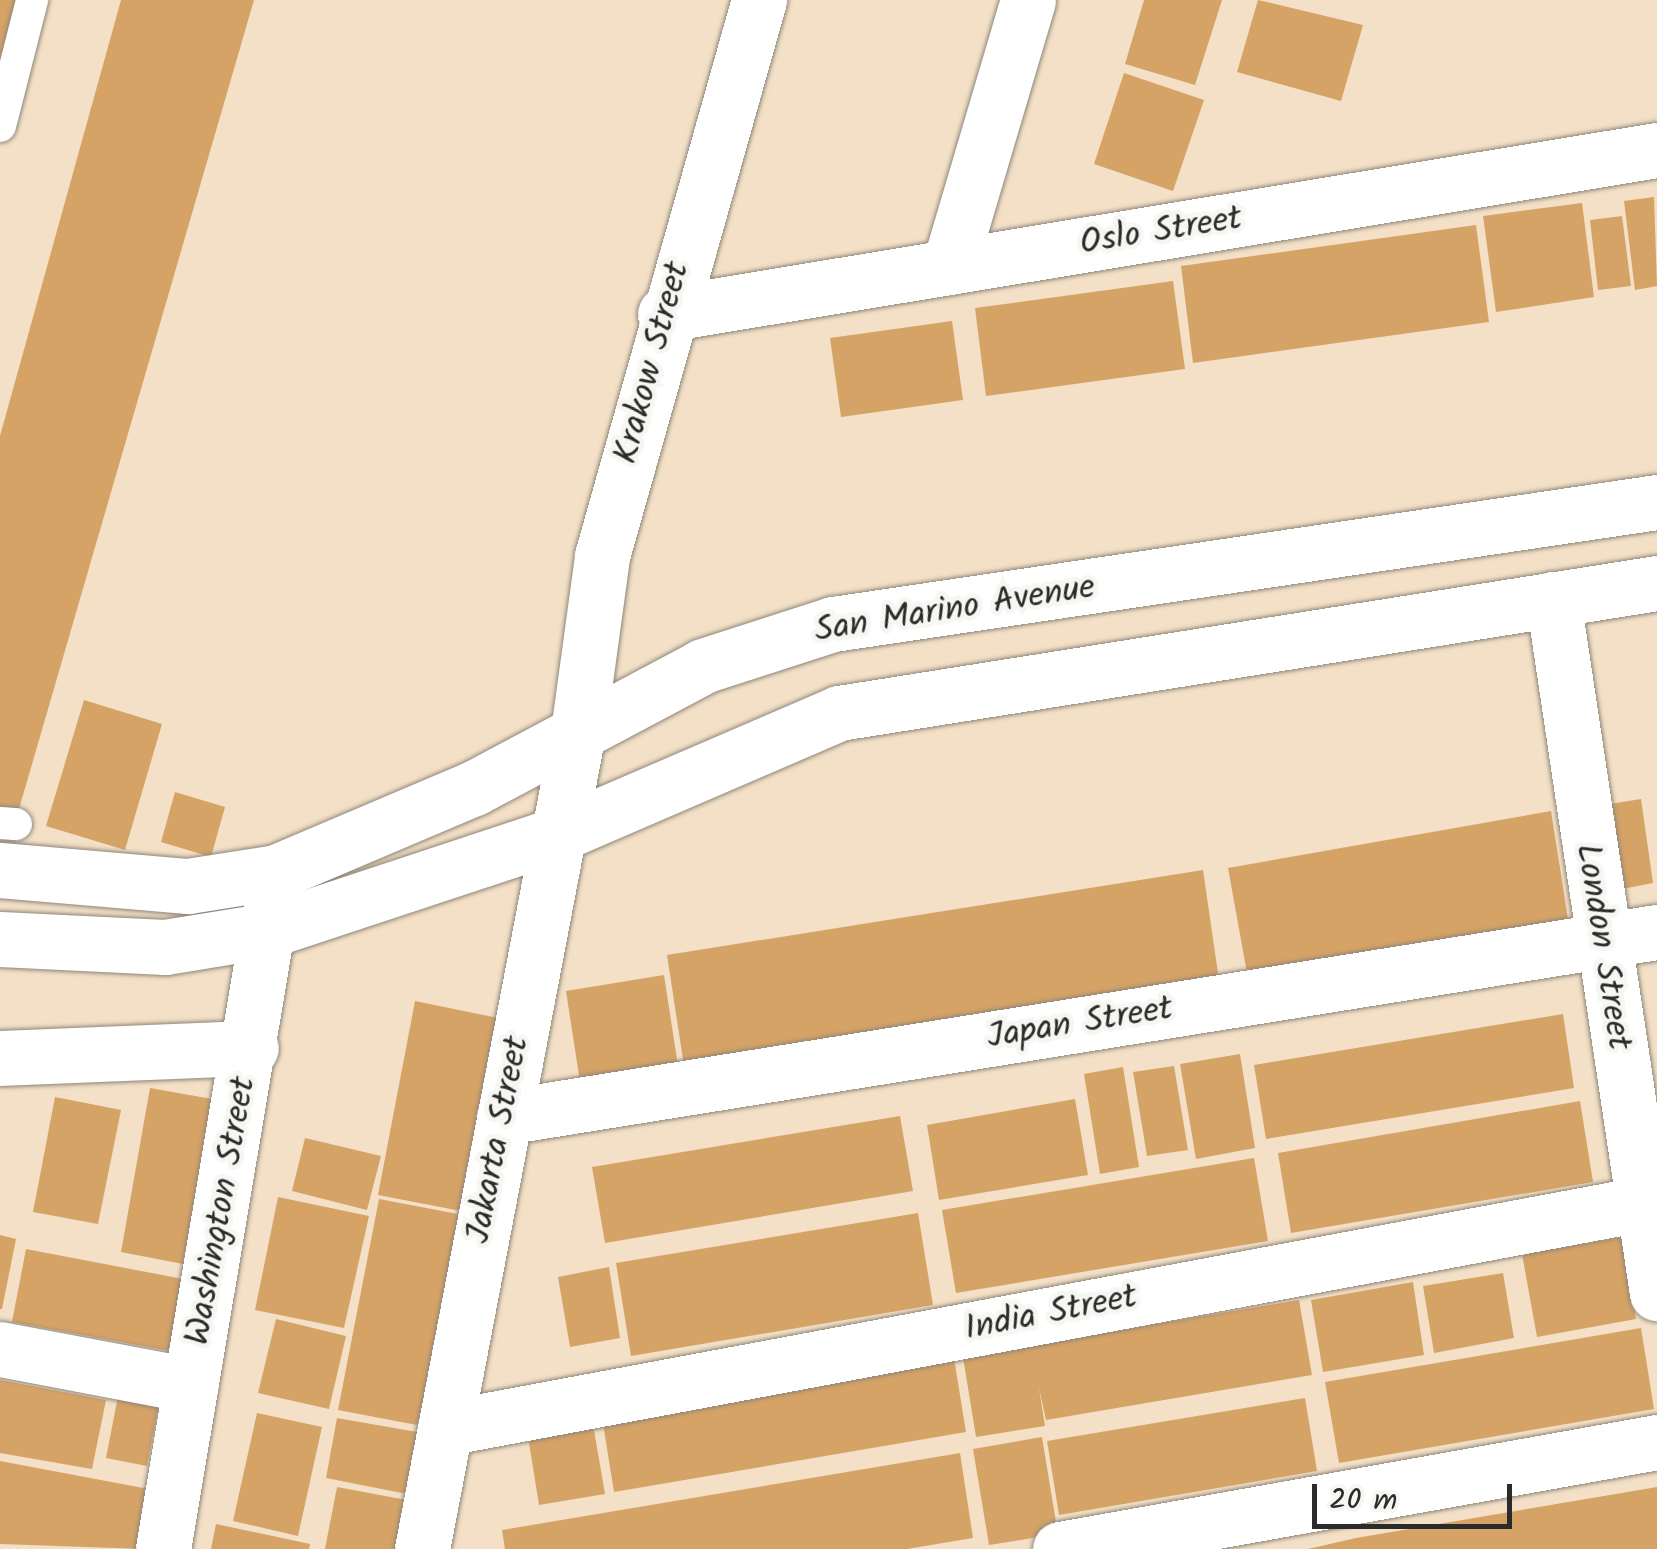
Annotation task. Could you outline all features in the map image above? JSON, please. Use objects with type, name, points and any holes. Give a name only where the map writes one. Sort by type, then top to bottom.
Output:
[{"type":"street","name":"Krakow Street","points":[[578,732],[602,556],[665,314],[758,0]]},
{"type":"street","points":[[949,267],[1028,0]]},
{"type":"street","name":"Oslo Street","points":[[665,314],[1657,150]]},
{"type":"street","name":"San Marino Avenue","points":[[5,839],[188,886],[276,872],[578,732],[703,666],[833,624],[1657,502]]},
{"type":"street","points":[[0,939],[165,946],[270,930],[556,836],[839,713],[1657,583]]},
{"type":"street","name":"London Street","points":[[1553,599],[1601,940],[1650,1202],[1657,1293]]},
{"type":"street","name":"Jakarta Street","points":[[422,1549],[578,732]]},
{"type":"street","name":"Washington Street","points":[[162,1549],[252,1048],[276,872]]},
{"type":"street","name":"Japan Street","points":[[504,1117],[1657,932]]},
{"type":"street","points":[[0,1058],[252,1048]]},
{"type":"street","name":"India Street","points":[[445,1428],[1650,1202]]},
{"type":"street","points":[[0,1349],[191,1385]]},
{"type":"street","points":[[1060,1549],[1657,1442]]},
{"type":"lane","points":[[0,126],[32,0]]},
{"type":"building","points":[[0,0],[27,0],[0,99]]},
{"type":"building","points":[[121,0],[254,0],[19,809],[0,807],[0,436]]},
{"type":"building","points":[[1144,0],[1222,0],[1195,85],[1125,64]]},
{"type":"building","points":[[1258,0],[1363,25],[1341,101],[1237,72]]},
{"type":"building","points":[[1124,73],[1204,100],[1173,191],[1094,164]]},
{"type":"building","points":[[1654,197],[1657,286],[1635,290],[1624,201]]},
{"type":"building","points":[[1582,203],[1594,297],[1496,312],[1483,216]]},
{"type":"building","points":[[1622,216],[1631,286],[1598,290],[1590,220]]},
{"type":"building","points":[[1476,225],[1489,322],[1193,363],[1181,266]]},
{"type":"building","points":[[1173,281],[1185,369],[986,396],[975,308]]},
{"type":"building","points":[[952,321],[963,400],[841,417],[830,338]]},
{"type":"building","points":[[84,700],[162,724],[125,850],[46,826]]},
{"type":"building","points":[[175,792],[225,807],[211,857],[161,842]]},
{"type":"building","points":[[1641,799],[1653,883],[1622,889],[1610,804]]},
{"type":"building","points":[[1551,811],[1568,919],[1247,973],[1228,868]]},
{"type":"building","points":[[1203,870],[1219,980],[684,1066],[667,955]]},
{"type":"building","points":[[664,975],[678,1066],[580,1082],[566,991]]},
{"type":"building","points":[[415,1001],[498,1018],[461,1211],[378,1195]]},
{"type":"building","points":[[1563,1014],[1574,1088],[1266,1139],[1254,1065]]},
{"type":"building","points":[[1240,1054],[1255,1148],[1196,1159],[1180,1064]]},
{"type":"building","points":[[1174,1066],[1188,1150],[1147,1156],[1133,1072]]},
{"type":"building","points":[[1123,1067],[1139,1167],[1100,1174],[1084,1074]]},
{"type":"building","points":[[150,1088],[212,1099],[183,1264],[121,1252]]},
{"type":"building","points":[[55,1097],[121,1110],[98,1224],[33,1212]]},
{"type":"building","points":[[1075,1099],[1088,1175],[939,1200],[927,1125]]},
{"type":"building","points":[[1580,1101],[1593,1182],[1291,1233],[1278,1153]]},
{"type":"building","points":[[900,1116],[913,1191],[605,1243],[592,1167]]},
{"type":"building","points":[[305,1138],[381,1156],[367,1210],[292,1191]]},
{"type":"building","points":[[1254,1158],[1268,1241],[956,1293],[942,1210]]},
{"type":"building","points":[[278,1197],[369,1216],[344,1328],[255,1310]]},
{"type":"building","points":[[379,1199],[463,1215],[422,1426],[338,1410]]},
{"type":"building","points":[[918,1213],[933,1305],[631,1356],[616,1263]]},
{"type":"building","points":[[0,1235],[16,1239],[2,1309],[0,1309]]},
{"type":"building","points":[[1623,1237],[1636,1319],[1537,1337],[1522,1254]]},
{"type":"building","points":[[26,1249],[183,1279],[170,1351],[12,1322]]},
{"type":"building","points":[[609,1267],[620,1338],[570,1347],[558,1277]]},
{"type":"building","points":[[1503,1273],[1514,1338],[1434,1353],[1423,1286]]},
{"type":"building","points":[[1413,1282],[1424,1355],[1323,1372],[1311,1300]]},
{"type":"building","points":[[1299,1300],[1312,1375],[1046,1420],[1039,1388],[1045,1426],[976,1437],[961,1345],[1032,1345]]},
{"type":"building","points":[[276,1319],[346,1336],[329,1409],[258,1393]]},
{"type":"building","points":[[1641,1328],[1654,1409],[1339,1463],[1325,1382]]},
{"type":"building","points":[[953,1352],[966,1432],[614,1492],[601,1411]]},
{"type":"building","points":[[0,1380],[106,1400],[92,1469],[0,1453]]},
{"type":"building","points":[[119,1391],[160,1398],[147,1466],[106,1458]]},
{"type":"building","points":[[1305,1398],[1317,1471],[1059,1515],[1047,1441]]},
{"type":"building","points":[[590,1407],[605,1494],[539,1505],[525,1418]]},
{"type":"building","points":[[257,1413],[322,1427],[298,1536],[233,1521]]},
{"type":"building","points":[[337,1418],[434,1435],[422,1497],[326,1478]]},
{"type":"building","points":[[1042,1437],[1058,1534],[989,1545],[973,1449]]},
{"type":"building","points":[[960,1453],[973,1538],[907,1549],[505,1549],[502,1530]]},
{"type":"building","points":[[0,1461],[154,1490],[143,1549],[0,1544]]},
{"type":"building","points":[[337,1487],[407,1500],[397,1549],[325,1549]]},
{"type":"building","points":[[1657,1487],[1657,1549],[1308,1549],[1356,1538]]},
{"type":"building","points":[[216,1524],[310,1544],[309,1549],[211,1549]]}]
